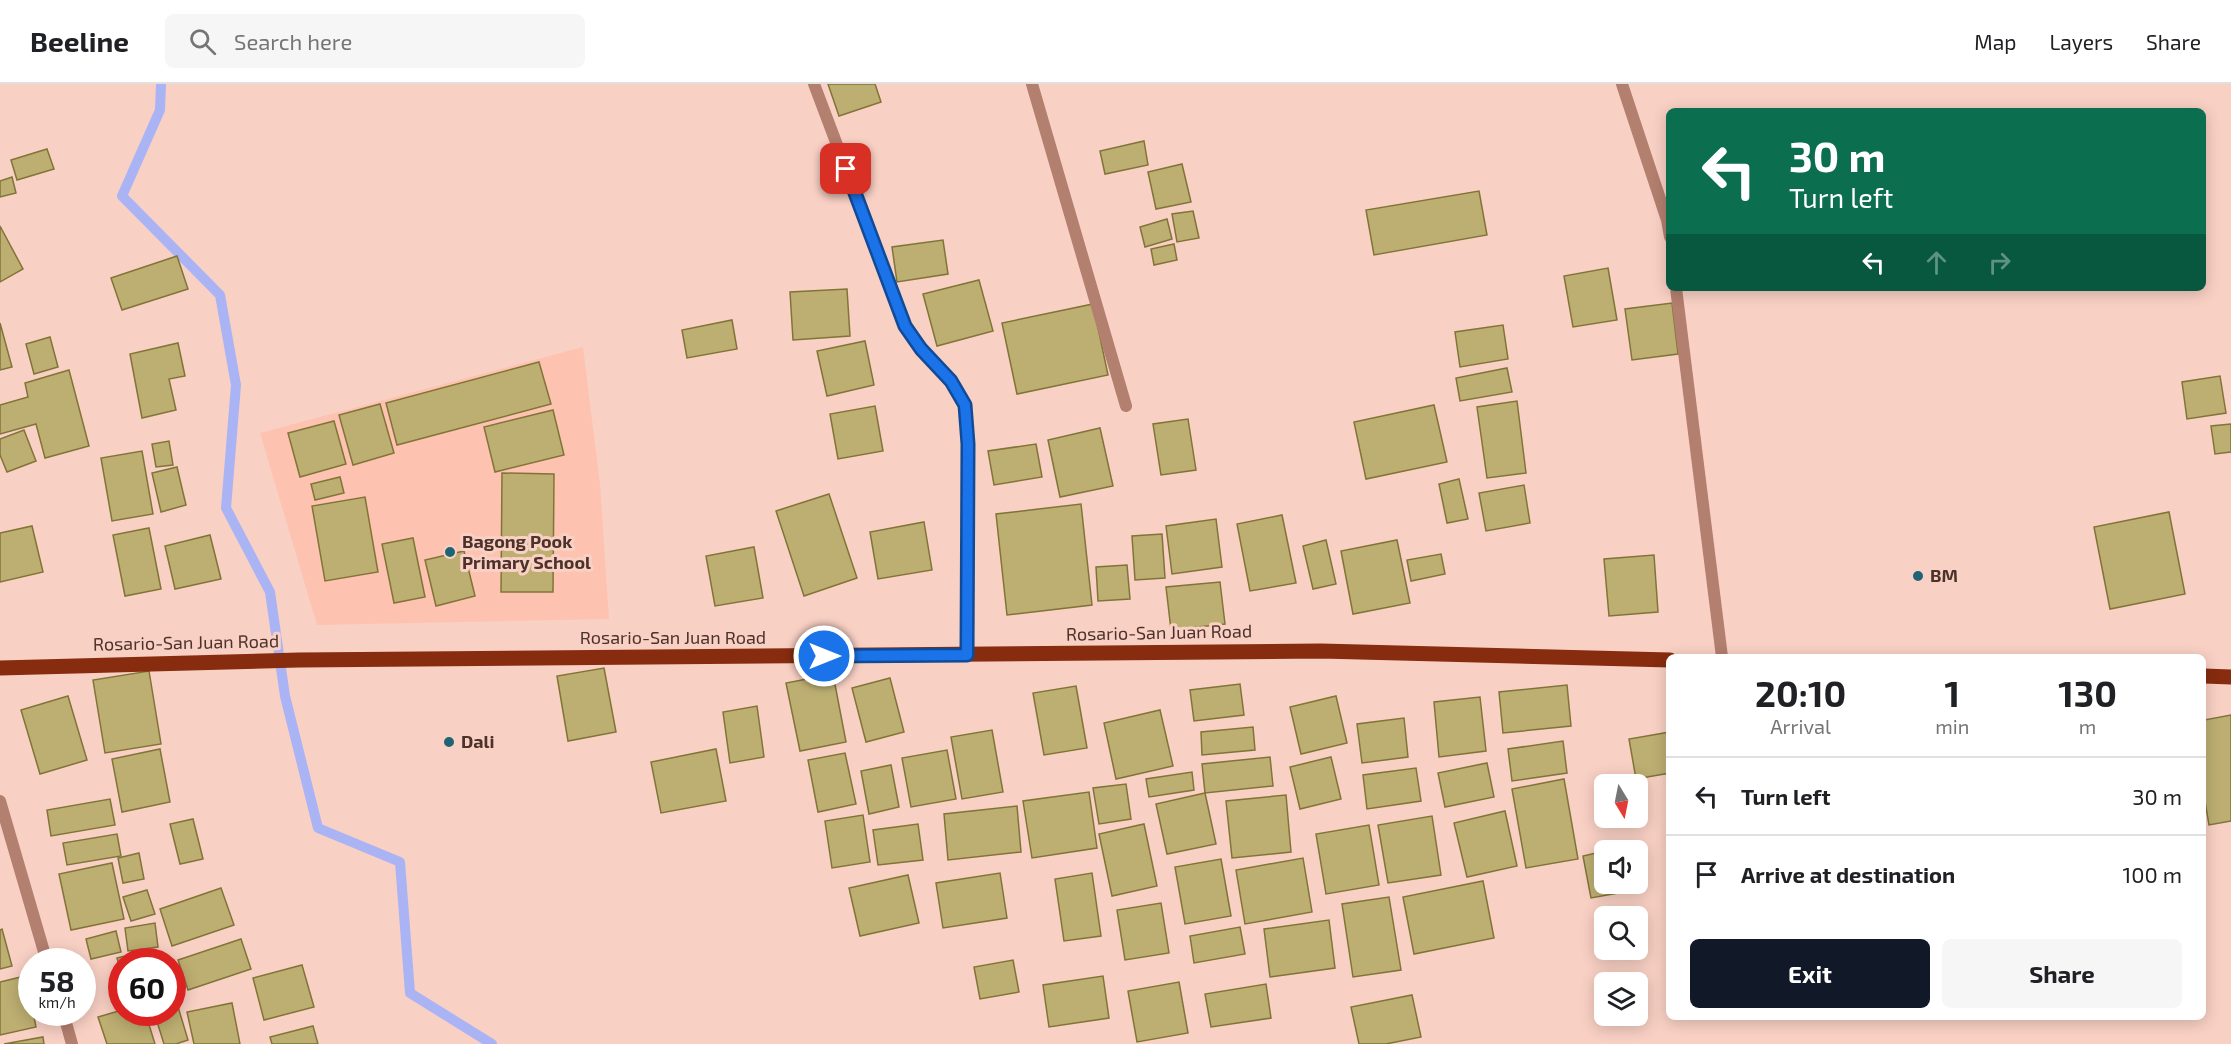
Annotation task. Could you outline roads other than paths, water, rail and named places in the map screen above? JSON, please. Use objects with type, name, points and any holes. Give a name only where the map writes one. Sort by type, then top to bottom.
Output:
[{"type":"main road","name":"Rosario-San Juan Road","points":[[0,668],[299,660],[1321,651],[1666,660]]},
{"type":"main road","points":[[2206,676],[2231,677]]},
{"type":"street","points":[[814,84],[905,326],[921,349],[951,381],[965,405],[968,444],[967,655]]},
{"type":"street","points":[[1032,84],[1126,406]]},
{"type":"street","points":[[1622,84],[1666,217]]},
{"type":"street","points":[[1676,291],[1722,654]]},
{"type":"street","points":[[0,801],[43,948]]},
{"type":"street","points":[[67,1026],[72,1044]]},
{"type":"waterway","points":[[161,84],[160,110],[122,196],[220,295],[236,385],[226,508],[270,592],[285,696],[318,828],[400,862],[410,993],[492,1044]]},
{"type":"place","name":"Bagong Pook Primary School","points":[[450,552]]},
{"type":"place","name":"BM","points":[[1918,576]]},
{"type":"place","name":"Dali","points":[[449,742]]}]
